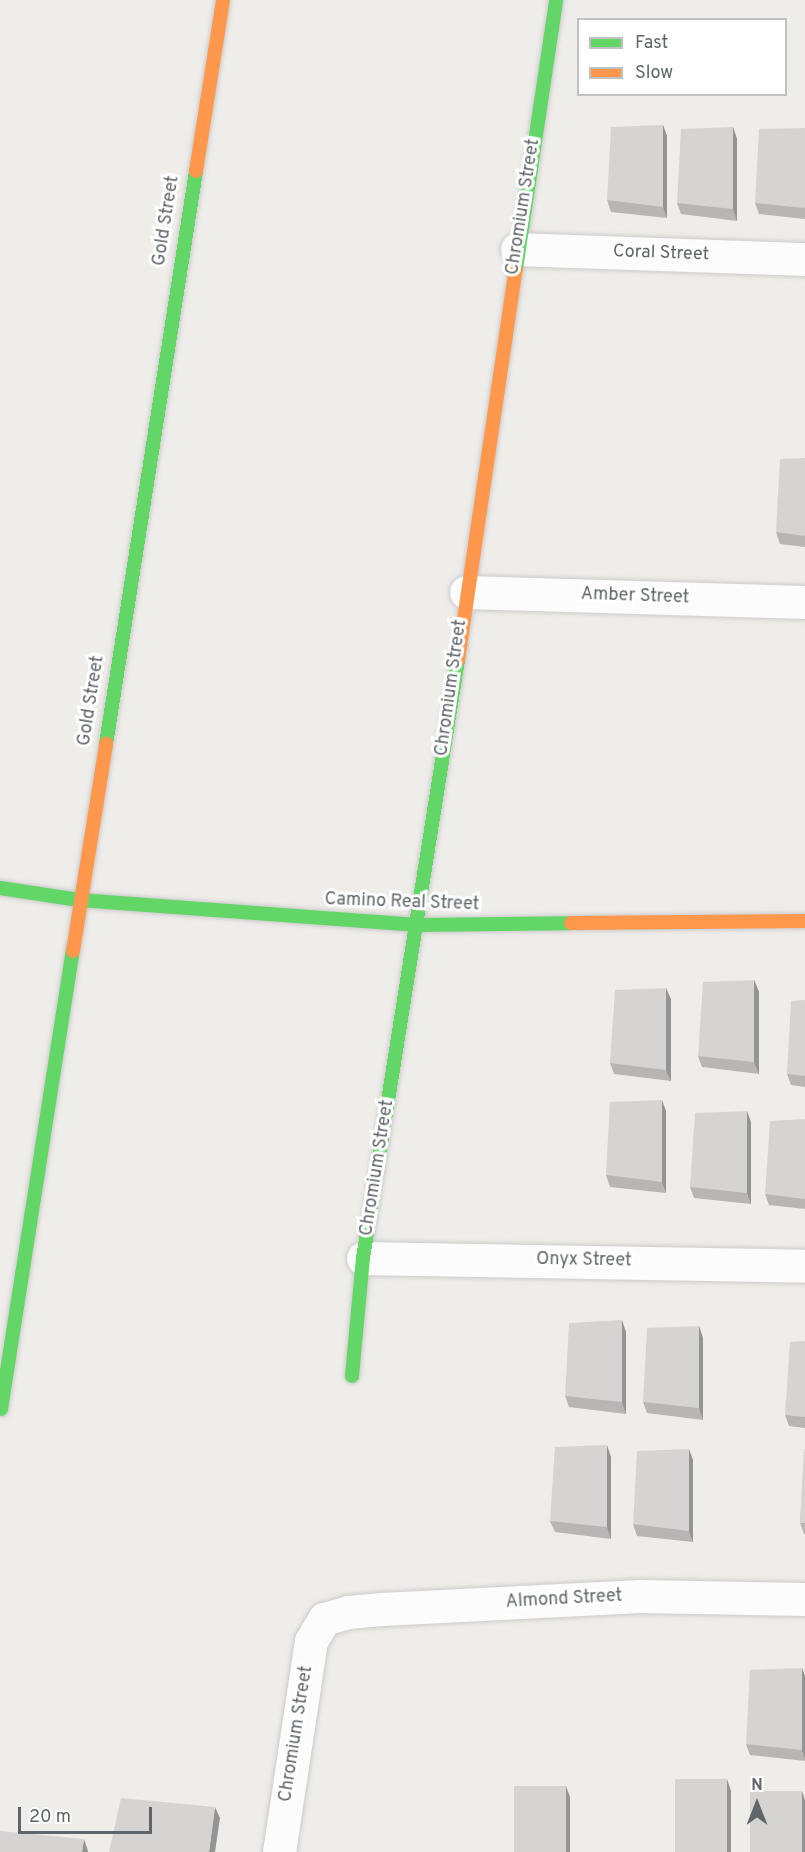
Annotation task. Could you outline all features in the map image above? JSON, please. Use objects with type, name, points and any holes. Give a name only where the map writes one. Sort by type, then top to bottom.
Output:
[{"type":"street","name":"Gold Street","points":[[1,1408],[79,900],[223,0]]},
{"type":"street","name":"Chromium Street","points":[[352,1376],[363,1258],[418,925],[517,249],[556,0]]},
{"type":"street","name":"Coral Street","points":[[517,249],[805,259]]},
{"type":"street","name":"Amber Street","points":[[466,592],[805,602]]},
{"type":"street","name":"Camino Real Street","points":[[0,888],[79,900],[418,925],[805,921]]},
{"type":"street","name":"Onyx Street","points":[[363,1258],[805,1266]]},
{"type":"street","name":"Almond Street","points":[[324,1619],[348,1612],[382,1609],[640,1596],[805,1599]]},
{"type":"street","name":"Chromium Street","points":[[279,1852],[311,1641],[324,1619]]},
{"type":"building","points":[[663,125],[663,207],[607,200],[611,127]]},
{"type":"building","points":[[733,127],[733,209],[677,203],[681,129]]},
{"type":"building","points":[[805,128],[805,208],[755,203],[759,129]]},
{"type":"building","points":[[805,458],[805,536],[776,532],[780,459]]},
{"type":"building","points":[[754,980],[754,1062],[698,1056],[703,982]]},
{"type":"building","points":[[666,988],[666,1070],[610,1063],[615,990]]},
{"type":"building","points":[[805,1000],[805,1076],[787,1074],[791,1001]]},
{"type":"building","points":[[662,1100],[662,1182],[606,1175],[610,1102]]},
{"type":"building","points":[[747,1111],[747,1193],[690,1187],[695,1113]]},
{"type":"building","points":[[805,1119],[805,1199],[765,1194],[770,1121]]},
{"type":"building","points":[[622,1320],[622,1402],[565,1396],[569,1323]]},
{"type":"building","points":[[699,1326],[699,1408],[643,1402],[647,1328]]},
{"type":"building","points":[[805,1341],[805,1417],[785,1415],[790,1342]]},
{"type":"building","points":[[607,1445],[607,1527],[550,1521],[555,1447]]},
{"type":"building","points":[[689,1449],[689,1531],[633,1524],[637,1451]]},
{"type":"building","points":[[804,1449],[805,1523],[800,1523]]},
{"type":"building","points":[[802,1668],[802,1750],[746,1744],[750,1670]]},
{"type":"building","points":[[675,1779],[727,1779],[727,1852],[675,1852]]},
{"type":"building","points":[[514,1786],[566,1786],[566,1852],[514,1852]]},
{"type":"building","points":[[750,1791],[802,1791],[802,1852],[750,1852]]},
{"type":"building","points":[[121,1798],[215,1807],[209,1852],[109,1852]]},
{"type":"building","points":[[0,1831],[84,1839],[82,1852],[0,1852]]},
{"type":"traffic: fast","points":[[516,269],[556,0]]},
{"type":"traffic: fast","points":[[106,744],[196,171]]},
{"type":"traffic: fast","points":[[352,1376],[363,1258],[458,660]]},
{"type":"traffic: fast","points":[[0,888],[79,900],[418,925],[571,923]]},
{"type":"traffic: fast","points":[[1,1409],[73,951]]},
{"type":"traffic: slow","points":[[196,171],[223,0]]},
{"type":"traffic: slow","points":[[458,660],[516,269]]},
{"type":"traffic: slow","points":[[73,951],[106,744]]},
{"type":"traffic: slow","points":[[571,923],[805,921]]}]
